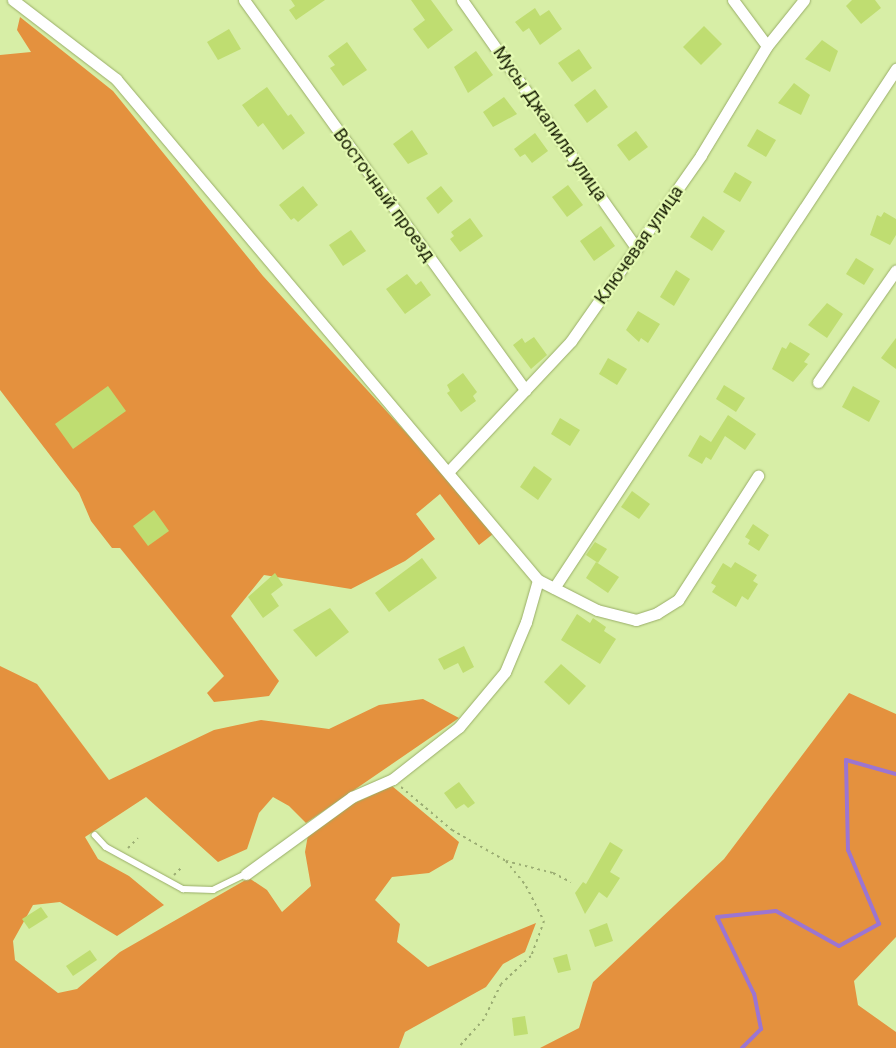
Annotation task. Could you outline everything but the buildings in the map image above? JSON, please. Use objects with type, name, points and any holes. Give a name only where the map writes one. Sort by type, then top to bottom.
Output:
[{"type":"street","points":[[13,0],[116,79],[449,471],[538,580],[597,610],[636,620],[657,613],[678,600],[758,476]]},
{"type":"street","name":"Восточный проезд","points":[[244,0],[525,390]]},
{"type":"street","name":"Мусы Джалиля улица","points":[[462,0],[637,249]]},
{"type":"street","points":[[733,0],[767,46]]},
{"type":"street","name":"Ключевая улица","points":[[449,471],[571,341],[701,155],[767,46],[804,0]]},
{"type":"street","points":[[554,588],[896,69]]},
{"type":"street","points":[[818,382],[896,270]]},
{"type":"street","points":[[246,874],[352,797],[394,779],[459,727],[505,672],[526,622],[538,580]]},
{"type":"lane","points":[[96,835],[122,856],[167,882],[200,891],[213,890],[246,874]]},
{"type":"path","points":[[394,779],[452,830],[506,861],[553,873],[571,882]]},
{"type":"path","points":[[122,856],[138,838]]},
{"type":"path","points":[[458,1048],[484,1019],[501,984],[532,956],[541,938],[544,921],[526,886],[506,861]]},
{"type":"shaded area","points":[[20,17],[113,91],[263,276],[442,472],[493,534],[479,545],[440,494],[416,514],[435,539],[405,561],[351,589],[264,575],[231,616],[279,681],[269,696],[214,702],[207,693],[224,676],[120,548],[112,548],[91,521],[79,493],[0,390],[0,55],[31,52],[17,30]]},
{"type":"shaded area","points":[[0,666],[37,684],[109,780],[214,730],[261,720],[329,729],[379,705],[423,699],[459,718],[306,823],[289,806],[273,797],[259,813],[247,849],[218,862],[146,797],[85,837],[98,859],[129,876],[164,905],[117,936],[60,902],[33,905],[13,941],[15,960],[58,993],[77,989],[120,952],[249,878],[267,890],[282,912],[311,886],[305,852],[308,835],[348,806],[392,786],[459,842],[453,859],[429,873],[392,877],[375,900],[400,924],[397,942],[428,967],[536,923],[525,952],[503,964],[486,987],[405,1032],[399,1048],[0,1048]]},
{"type":"shaded area","points":[[849,693],[896,714],[896,937],[854,981],[858,1005],[896,1032],[896,1048],[540,1048],[579,1028],[593,982],[724,859]]},
{"type":"waterway","points":[[742,1048],[761,1029],[754,994],[717,917],[776,911],[839,946],[879,924],[848,850],[846,760],[896,774]]}]
